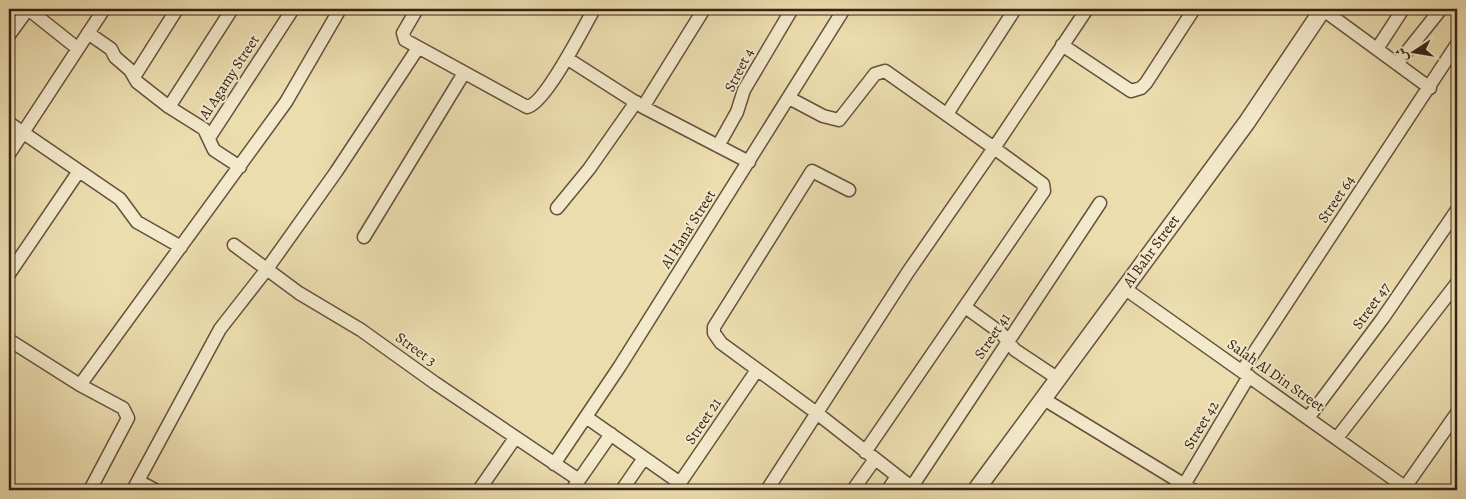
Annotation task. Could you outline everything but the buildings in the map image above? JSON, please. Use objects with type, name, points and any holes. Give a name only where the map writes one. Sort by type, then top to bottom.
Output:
[{"type":"street","points":[[9,36],[28,9],[78,48]]},
{"type":"street","points":[[9,154],[104,9]]},
{"type":"street","points":[[134,77],[177,9]]},
{"type":"street","points":[[169,107],[232,9]]},
{"type":"street","name":"Al Agamy Street","points":[[209,138],[293,9]]},
{"type":"street","points":[[80,385],[286,102],[340,9]]},
{"type":"street","points":[[417,9],[403,36],[405,40],[524,106],[530,107],[568,59],[594,9]]},
{"type":"street","points":[[557,208],[639,105],[704,9]]},
{"type":"street","name":"Street 4","points":[[718,146],[738,112],[744,90],[792,9]]},
{"type":"street","name":"Al Hana' Street","points":[[554,464],[749,162],[844,9]]},
{"type":"street","points":[[946,114],[1015,9]]},
{"type":"street","points":[[767,490],[818,414],[882,311],[1087,9]]},
{"type":"street","points":[[1062,45],[1131,91],[1135,91],[1146,83],[1194,9]]},
{"type":"street","points":[[1377,49],[1403,9]]},
{"type":"street","points":[[1397,64],[1441,9]]},
{"type":"street","points":[[1320,10],[1430,88]]},
{"type":"street","name":"Al Bahr Street","points":[[976,490],[1247,122],[1320,10]]},
{"type":"street","points":[[88,33],[111,49],[115,58],[169,107],[204,129],[214,150],[240,167]]},
{"type":"street","name":"Street 64","points":[[1246,374],[1457,44]]},
{"type":"street","points":[[156,490],[136,486],[220,329],[267,269],[336,172],[418,48]]},
{"type":"street","points":[[568,59],[639,105],[749,162]]},
{"type":"street","points":[[789,98],[823,116],[839,120],[874,74],[885,70],[1043,184],[1044,190],[870,456],[853,490]]},
{"type":"street","points":[[364,237],[464,73]]},
{"type":"street","points":[[9,123],[120,199],[137,222],[181,247]]},
{"type":"street","points":[[9,274],[79,171]]},
{"type":"street","points":[[849,190],[812,171],[714,327],[715,338],[818,414],[913,489]]},
{"type":"street","name":"Street 41","points":[[913,489],[1007,341],[1100,203]]},
{"type":"street","name":"Street 47","points":[[1308,418],[1383,318],[1457,210]]},
{"type":"street","name":"Street 3","points":[[234,245],[299,293],[373,338],[554,464],[575,485]]},
{"type":"street","points":[[1337,438],[1457,283]]},
{"type":"street","name":"Salah Al Din Street","points":[[1124,288],[1406,489]]},
{"type":"street","points":[[966,307],[1001,333],[1014,350],[1057,378]]},
{"type":"street","points":[[9,356],[13,342],[80,385],[123,408],[128,418],[90,490]]},
{"type":"street","name":"Street 21","points":[[677,487],[757,370]]},
{"type":"street","name":"Street 42","points":[[1186,488],[1246,374]]},
{"type":"street","points":[[1042,398],[1186,488]]},
{"type":"street","points":[[1406,489],[1457,413]]},
{"type":"street","points":[[586,417],[644,458],[677,487]]},
{"type":"street","points":[[575,485],[610,434]]},
{"type":"street","points":[[479,490],[516,438]]},
{"type":"street","points":[[622,490],[644,458]]},
{"type":"street","points":[[888,490],[897,476]]}]
